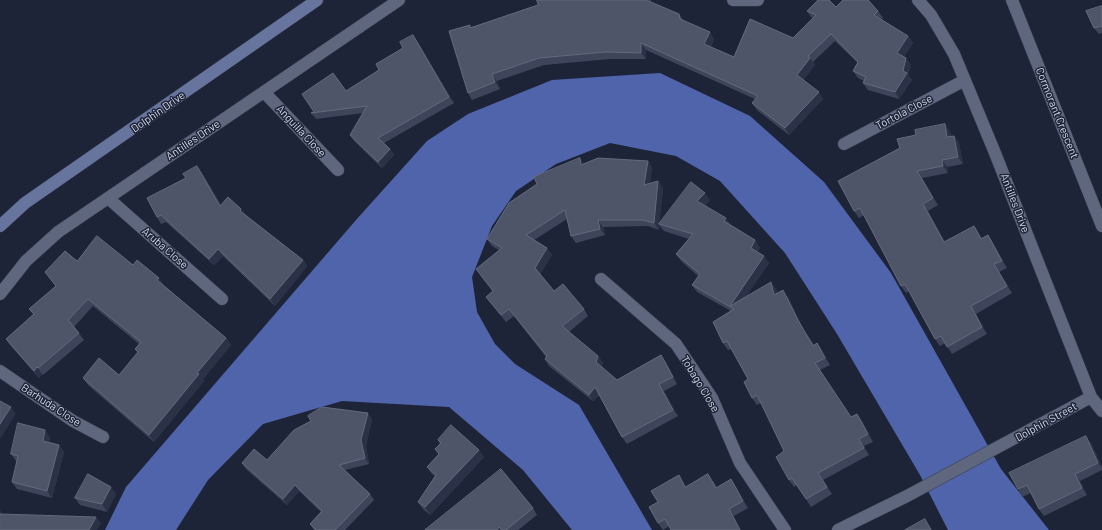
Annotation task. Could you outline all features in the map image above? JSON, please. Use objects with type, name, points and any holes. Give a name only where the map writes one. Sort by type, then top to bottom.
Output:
[{"type":"street","name":"Dolphin Drive","points":[[0,226],[25,203],[317,0]]},
{"type":"street","name":"Antilles Drive","points":[[0,294],[26,260],[58,232],[399,0]]},
{"type":"street","points":[[733,0],[758,0]]},
{"type":"street","name":"Antilles Drive","points":[[918,0],[931,15],[954,54],[996,153],[1091,397],[1102,411]]},
{"type":"street","name":"Cormorant Crescent","points":[[1012,0],[1101,222]]},
{"type":"street","name":"Tortola Close","points":[[844,144],[965,80]]},
{"type":"street","name":"Anguilla Close","points":[[264,92],[338,170]]},
{"type":"street","name":"Aruba Close","points":[[108,198],[222,299]]},
{"type":"street","name":"Tobago Close","points":[[601,279],[676,344],[712,398],[740,462],[785,530]]},
{"type":"street","name":"Barhuda Close","points":[[0,372],[73,421],[103,437]]},
{"type":"street","name":"Dolphin Street","points":[[838,530],[907,496],[1091,397]]},
{"type":"water","points":[[660,73],[750,116],[824,182],[891,273],[1001,469],[1049,530],[948,530],[920,475],[837,334],[785,253],[720,181],[676,156],[610,143],[556,164],[516,191],[492,226],[472,277],[477,312],[495,344],[515,364],[579,405],[652,530],[572,530],[523,470],[449,407],[342,401],[263,424],[208,480],[176,530],[105,530],[126,487],[356,220],[427,141],[468,114],[552,80]]},
{"type":"building","points":[[537,0],[646,0],[679,14],[680,19],[710,32],[704,44],[734,57],[750,19],[793,38],[816,15],[807,11],[818,0],[829,0],[836,7],[843,0],[868,0],[878,11],[874,15],[908,36],[897,53],[906,58],[903,71],[907,73],[895,92],[863,83],[866,77],[853,71],[858,62],[831,34],[808,56],[810,58],[797,75],[819,92],[785,128],[752,103],[758,96],[641,43],[641,53],[605,52],[539,58],[492,74],[495,82],[468,93],[449,31],[470,25],[470,28],[538,5]]},
{"type":"building","points":[[1102,6],[1102,27],[1094,28],[1086,11]]},
{"type":"building","points":[[413,35],[449,97],[378,138],[390,149],[378,162],[350,135],[367,106],[311,113],[314,112],[302,94],[333,73],[346,91],[379,70],[376,64],[403,48],[400,42]]},
{"type":"building","points":[[945,124],[947,137],[954,136],[958,157],[942,160],[943,166],[917,171],[933,198],[923,204],[944,242],[974,226],[981,239],[988,235],[1002,261],[994,264],[1007,286],[971,306],[982,327],[947,347],[941,336],[935,339],[905,284],[901,286],[860,208],[854,211],[838,181],[900,148],[897,139],[916,135],[915,130]]},
{"type":"building","points":[[580,158],[581,165],[598,158],[648,161],[644,185],[658,181],[654,223],[643,220],[598,220],[600,229],[571,236],[565,210],[526,235],[547,248],[535,268],[554,291],[563,284],[584,309],[562,326],[598,356],[596,362],[617,380],[661,355],[673,377],[659,384],[673,410],[622,437],[595,387],[589,395],[545,359],[547,356],[509,309],[501,315],[486,297],[493,291],[476,269],[502,248],[487,239],[509,203],[537,184],[534,177]]},
{"type":"building","points":[[197,166],[220,206],[228,197],[241,209],[240,211],[303,260],[270,299],[218,249],[209,259],[161,215],[157,217],[147,198],[186,178],[183,174]]},
{"type":"building","points":[[691,182],[705,193],[697,201],[726,218],[724,221],[755,240],[751,248],[764,256],[730,306],[771,282],[774,295],[783,290],[813,346],[817,343],[825,358],[815,363],[851,417],[857,414],[868,434],[859,439],[864,448],[818,473],[827,487],[806,499],[792,478],[789,480],[776,457],[784,451],[757,395],[752,398],[744,382],[748,379],[727,341],[723,343],[713,322],[734,309],[692,285],[700,274],[676,254],[693,234],[659,224]]},
{"type":"building","points":[[97,236],[133,265],[137,260],[159,278],[157,280],[226,338],[197,373],[199,374],[149,435],[83,378],[99,358],[119,375],[138,352],[135,349],[141,342],[88,299],[68,320],[79,333],[34,371],[6,339],[34,314],[29,309],[56,286],[45,272],[65,251],[77,261]]},
{"type":"building","points":[[0,401],[11,407],[0,424]]},
{"type":"building","points":[[322,407],[368,413],[361,440],[365,458],[339,465],[370,494],[335,530],[316,530],[310,524],[322,511],[295,485],[283,499],[242,463],[254,449],[267,460],[294,430],[311,421],[308,416]]},
{"type":"building","points":[[18,423],[45,430],[43,441],[59,445],[47,491],[12,482],[18,456],[11,454]]},
{"type":"building","points":[[451,425],[479,450],[425,507],[418,502],[436,475],[427,467],[439,454],[435,449],[441,443],[438,440]]},
{"type":"building","points":[[1086,436],[1098,463],[1075,474],[1082,488],[1039,509],[1027,485],[1018,489],[1009,473]]},
{"type":"building","points":[[501,469],[533,508],[506,530],[502,530],[499,527],[497,530],[425,530]]},
{"type":"building","points":[[88,474],[111,487],[102,504],[75,498]]},
{"type":"building","points":[[708,474],[716,488],[731,479],[743,501],[729,509],[740,530],[671,530],[665,519],[658,523],[649,507],[658,502],[651,491],[679,475],[685,487]]},
{"type":"building","points":[[0,514],[96,517],[89,530],[0,530]]},
{"type":"building","points":[[925,519],[931,530],[905,530]]}]
